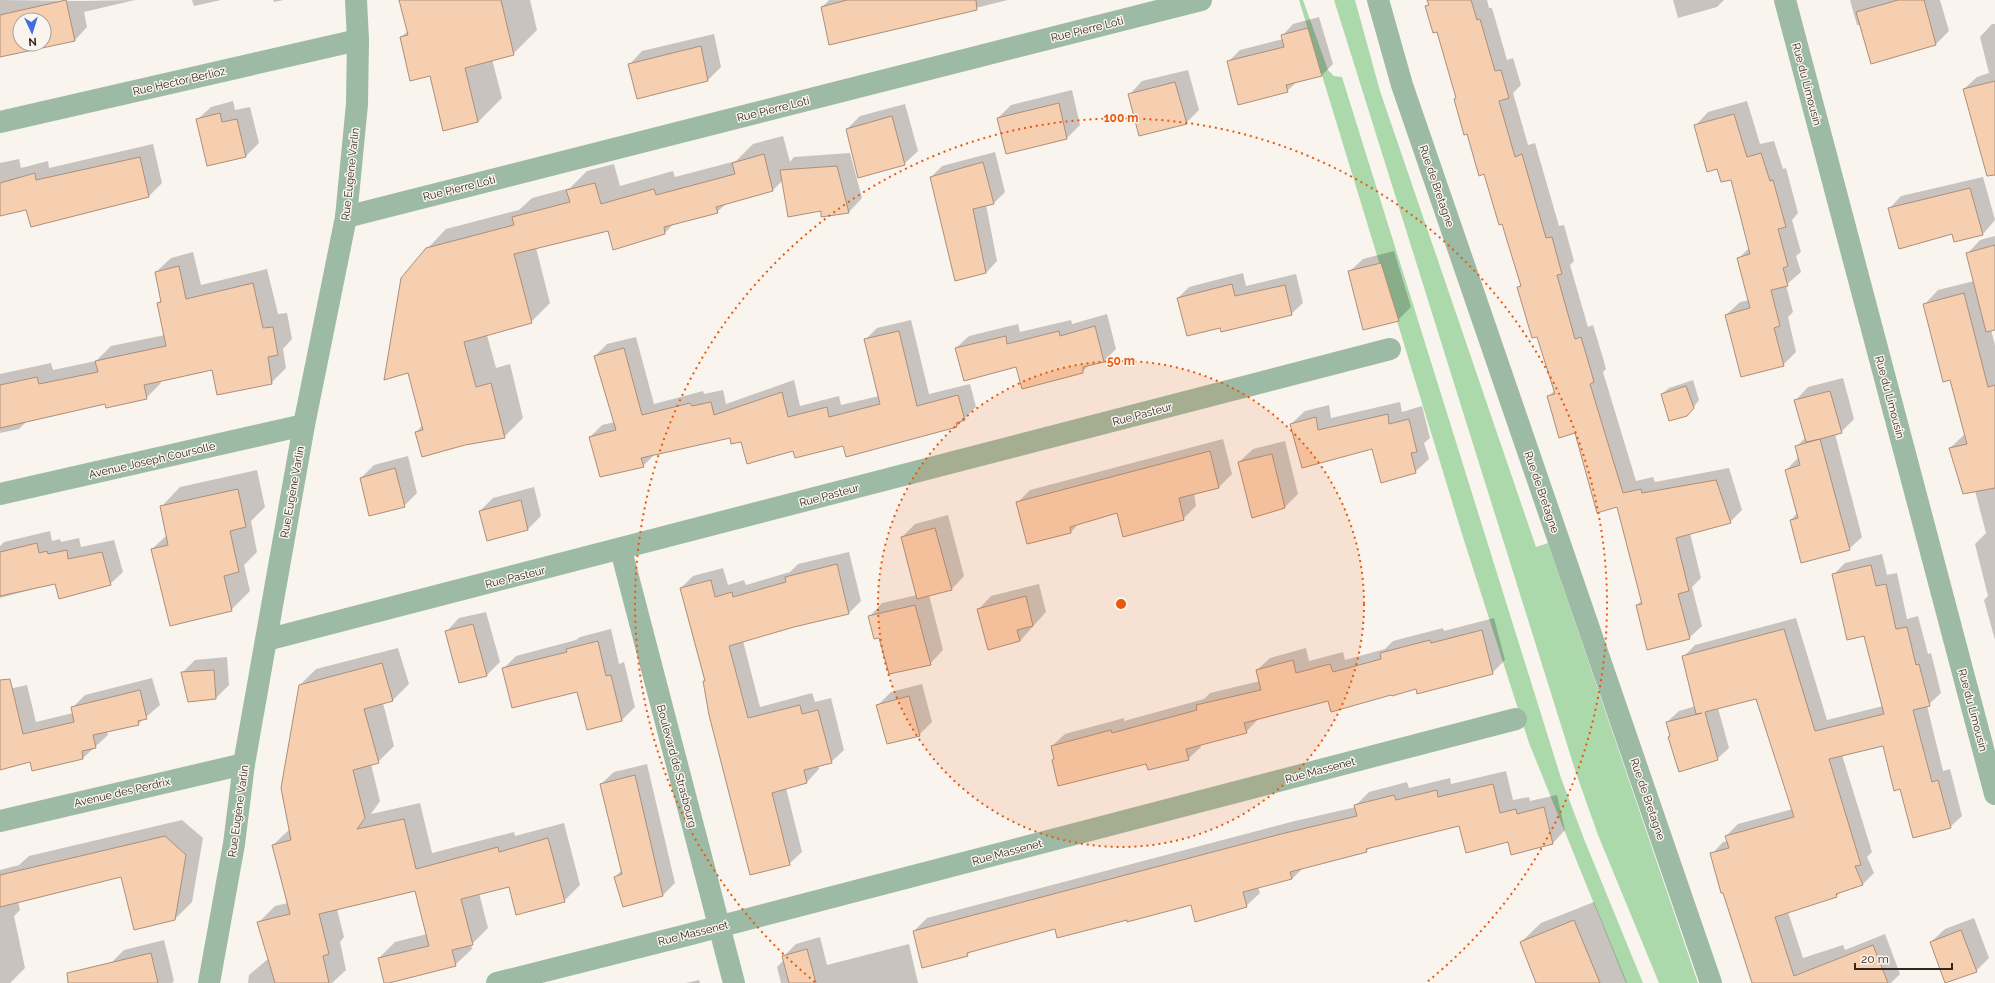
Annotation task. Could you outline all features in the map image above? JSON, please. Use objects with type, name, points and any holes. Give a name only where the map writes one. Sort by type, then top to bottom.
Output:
[{"type":"street","name":"Rue Eugène Varlin","points":[[209,983],[234,844],[244,764],[304,425],[346,217],[357,104],[358,40],[356,0]]},
{"type":"street","name":"Rue Pierre Loti","points":[[346,217],[1201,0]]},
{"type":"street","name":"Rue de Bretagne","points":[[1378,0],[1405,92],[1711,983]]},
{"type":"street","name":"Rue du Limousin","points":[[1785,0],[1995,794]]},
{"type":"street","name":"Rue Hector Berlioz","points":[[0,122],[358,40]]},
{"type":"street","name":"Rue Pasteur","points":[[266,640],[621,550],[1390,349]]},
{"type":"street","name":"Avenue Joseph Coursolle","points":[[0,494],[304,425]]},
{"type":"street","name":"Boulevard de Strasbourg","points":[[621,550],[734,983]]},
{"type":"street","name":"Rue Massenet","points":[[497,983],[720,927],[1516,719]]},
{"type":"street","name":"Avenue des Perdrix","points":[[0,821],[244,764]]},
{"type":"green space","points":[[1299,0],[1303,0],[1328,70],[1334,76],[1342,77],[1561,778],[1584,839],[1643,983],[1626,983],[1529,743],[1462,534]]},
{"type":"green space","points":[[1334,0],[1355,0],[1380,91],[1536,547],[1548,543],[1698,983],[1659,983],[1598,835],[1576,773]]},
{"type":"building","points":[[66,0],[75,41],[52,46],[52,12],[13,12]]},
{"type":"building","points":[[399,0],[501,0],[514,55],[465,68],[478,122],[443,131],[430,76],[410,81],[400,37],[408,35]]},
{"type":"building","points":[[847,0],[976,0],[977,10],[829,45],[821,7]]},
{"type":"building","points":[[1427,0],[1471,0],[1477,20],[1480,19],[1495,71],[1501,70],[1509,98],[1499,101],[1515,157],[1522,154],[1546,238],[1552,237],[1562,274],[1557,275],[1575,339],[1581,337],[1594,382],[1590,384],[1623,493],[1641,489],[1642,493],[1716,480],[1731,523],[1676,538],[1689,591],[1678,594],[1690,639],[1647,650],[1636,605],[1642,604],[1617,507],[1597,513],[1575,433],[1559,438],[1547,396],[1555,394],[1537,337],[1532,338],[1517,287],[1521,286],[1502,224],[1499,225],[1484,174],[1479,176],[1467,134],[1464,135],[1454,99],[1456,98],[1437,32],[1433,33],[1425,6],[1429,5]]},
{"type":"building","points":[[1898,0],[1924,0],[1936,45],[1871,64],[1856,12]]},
{"type":"building","points":[[12,12],[12,52],[23,52],[0,57],[0,15]]},
{"type":"building","points":[[1308,28],[1322,76],[1286,85],[1288,92],[1238,105],[1227,61],[1284,47],[1281,35]]},
{"type":"building","points":[[701,46],[708,81],[637,99],[628,64]]},
{"type":"building","points":[[1995,81],[1995,175],[1987,176],[1963,89]]},
{"type":"building","points":[[1175,82],[1187,124],[1139,136],[1128,94]]},
{"type":"building","points":[[1059,103],[1067,139],[1006,154],[997,118]]},
{"type":"building","points":[[220,113],[222,122],[237,119],[246,157],[207,166],[196,119]]},
{"type":"building","points":[[1734,114],[1747,157],[1761,153],[1770,181],[1773,180],[1786,227],[1778,229],[1788,266],[1783,268],[1788,286],[1771,290],[1780,326],[1774,328],[1784,366],[1741,377],[1725,315],[1750,308],[1737,258],[1750,254],[1731,180],[1721,182],[1717,169],[1707,172],[1694,125]]},
{"type":"building","points":[[892,116],[905,165],[858,178],[846,129]]},
{"type":"building","points":[[764,154],[773,191],[716,207],[718,213],[664,227],[665,234],[613,250],[608,231],[514,254],[532,323],[464,342],[476,387],[491,383],[505,438],[465,445],[422,457],[415,432],[423,430],[408,373],[384,380],[401,278],[426,248],[514,225],[512,217],[570,202],[566,190],[595,183],[601,204],[654,189],[656,195],[735,174],[732,163]]},
{"type":"building","points":[[140,157],[149,197],[31,227],[26,210],[0,216],[0,183],[35,173],[36,180]]},
{"type":"building","points":[[983,162],[994,204],[973,209],[986,273],[955,281],[930,177]]},
{"type":"building","points":[[837,166],[849,213],[821,217],[821,211],[788,217],[780,170]]},
{"type":"building","points":[[1970,188],[1983,235],[1954,242],[1952,234],[1899,249],[1888,208]]},
{"type":"building","points":[[1995,245],[1995,330],[1986,332],[1966,253]]},
{"type":"building","points":[[1381,263],[1399,321],[1363,330],[1348,271]]},
{"type":"building","points":[[179,266],[186,299],[253,283],[263,328],[273,327],[278,355],[268,357],[272,384],[217,395],[212,370],[144,385],[147,399],[106,408],[105,404],[0,428],[0,385],[37,377],[39,384],[98,372],[95,361],[166,346],[157,303],[161,302],[155,272]]},
{"type":"building","points":[[1232,284],[1235,296],[1285,285],[1292,315],[1221,332],[1220,328],[1187,336],[1177,298]]},
{"type":"building","points":[[1964,293],[1988,387],[1995,385],[1995,488],[1963,494],[1949,448],[1967,444],[1950,380],[1943,382],[1923,304]]},
{"type":"building","points":[[1095,326],[1104,362],[1083,367],[1083,373],[1022,389],[1016,367],[964,381],[955,348],[1006,336],[1007,344],[1059,331],[1060,336]]},
{"type":"building","points":[[899,331],[917,406],[958,395],[965,420],[956,423],[957,427],[846,457],[843,446],[795,458],[793,451],[747,464],[741,442],[731,444],[730,438],[641,458],[644,467],[600,477],[589,437],[616,430],[594,356],[624,348],[642,415],[690,403],[692,406],[711,402],[714,415],[782,392],[788,417],[827,407],[829,417],[880,404],[864,339]]},
{"type":"building","points":[[1686,386],[1694,408],[1687,416],[1669,421],[1661,394]]},
{"type":"building","points":[[1830,391],[1842,433],[1806,442],[1794,400]]},
{"type":"building","points":[[1388,414],[1389,424],[1409,419],[1417,452],[1411,453],[1416,473],[1381,483],[1372,449],[1302,468],[1290,424],[1316,417],[1318,430]]},
{"type":"building","points":[[1820,439],[1850,550],[1801,563],[1790,520],[1798,518],[1785,470],[1800,465],[1795,446]]},
{"type":"building","points":[[1210,451],[1219,488],[1179,498],[1184,520],[1123,537],[1117,513],[1070,527],[1071,533],[1027,544],[1016,502]]},
{"type":"building","points":[[1272,454],[1285,508],[1252,518],[1238,462]]},
{"type":"building","points":[[395,468],[405,507],[369,516],[360,478]]},
{"type":"building","points":[[238,489],[246,527],[230,531],[239,572],[224,576],[232,611],[170,626],[151,549],[168,545],[160,506]]},
{"type":"building","points":[[521,500],[528,530],[487,541],[479,511]]},
{"type":"building","points":[[935,528],[952,590],[917,599],[901,537]]},
{"type":"building","points":[[37,543],[39,553],[47,551],[48,554],[67,550],[68,559],[102,552],[111,585],[59,599],[55,584],[0,596],[0,552]]},
{"type":"building","points":[[837,564],[849,614],[794,627],[729,646],[748,718],[800,705],[802,714],[818,710],[832,763],[804,770],[807,783],[772,793],[790,865],[750,875],[709,715],[703,681],[705,681],[680,588],[711,580],[715,597],[732,592],[733,597],[786,582],[785,577]]},
{"type":"building","points":[[1871,565],[1876,586],[1886,584],[1896,629],[1907,627],[1916,665],[1919,664],[1930,706],[1913,710],[1932,782],[1938,780],[1951,828],[1913,838],[1900,789],[1894,791],[1883,746],[1829,759],[1861,865],[1855,866],[1863,885],[1836,894],[1837,897],[1775,917],[1794,976],[1873,945],[1888,983],[1752,983],[1723,893],[1721,893],[1710,853],[1729,848],[1725,836],[1794,817],[1756,699],[1705,712],[1718,760],[1679,772],[1668,737],[1670,736],[1666,722],[1702,713],[1696,714],[1682,656],[1784,629],[1815,731],[1884,714],[1864,636],[1847,640],[1832,574]]},
{"type":"building","points":[[1026,596],[1033,626],[1017,630],[1020,641],[988,650],[977,609]]},
{"type":"building","points":[[915,605],[931,665],[889,674],[879,638],[874,639],[868,616]]},
{"type":"building","points":[[473,624],[487,676],[459,683],[445,631]]},
{"type":"building","points":[[1482,630],[1493,674],[1417,694],[1416,689],[1331,712],[1328,701],[1244,723],[1247,733],[1186,749],[1189,760],[1148,770],[1146,764],[1058,786],[1052,760],[1054,759],[1051,746],[1111,730],[1112,733],[1197,710],[1196,705],[1261,690],[1256,670],[1293,660],[1296,673],[1330,664],[1333,672],[1381,659],[1380,653],[1430,640],[1431,643]]},
{"type":"building","points":[[598,641],[606,676],[611,675],[622,721],[587,730],[577,692],[512,708],[502,668],[567,652],[566,649]]},
{"type":"building","points":[[382,663],[393,701],[364,709],[379,763],[353,770],[365,818],[357,829],[404,819],[416,869],[498,847],[499,852],[548,838],[565,902],[516,915],[509,887],[461,899],[473,945],[452,950],[456,966],[389,983],[384,983],[378,958],[429,946],[415,891],[319,914],[329,954],[323,956],[329,983],[275,983],[257,922],[290,914],[272,845],[291,840],[281,788],[299,685]]},
{"type":"building","points":[[214,670],[216,699],[188,702],[181,672]]},
{"type":"building","points":[[10,679],[23,734],[74,722],[71,707],[140,690],[147,719],[138,721],[139,725],[93,735],[96,748],[82,751],[83,759],[32,771],[30,762],[0,770],[0,680]]},
{"type":"building","points":[[909,696],[920,736],[887,744],[876,705]]},
{"type":"building","points":[[635,775],[663,896],[623,907],[614,877],[622,874],[600,784]]},
{"type":"building","points":[[1493,784],[1500,813],[1516,809],[1517,814],[1544,807],[1553,844],[1511,855],[1508,842],[1466,853],[1459,826],[1366,849],[1367,852],[1290,872],[1292,879],[1243,892],[1247,907],[1195,922],[1191,905],[1127,922],[1127,920],[1057,938],[1055,929],[967,953],[968,956],[922,968],[913,931],[1281,834],[1357,816],[1354,805],[1394,795],[1396,800],[1437,790],[1438,797]]},
{"type":"building","points":[[165,836],[186,855],[175,920],[134,930],[121,877],[0,907],[0,875]]},
{"type":"building","points":[[1574,920],[1600,983],[1536,983],[1520,942]]},
{"type":"building","points":[[1961,930],[1977,972],[1945,983],[1930,942]]},
{"type":"building","points":[[807,949],[816,983],[789,983],[782,956]]},
{"type":"building","points":[[151,953],[158,983],[68,983],[67,973]]}]
